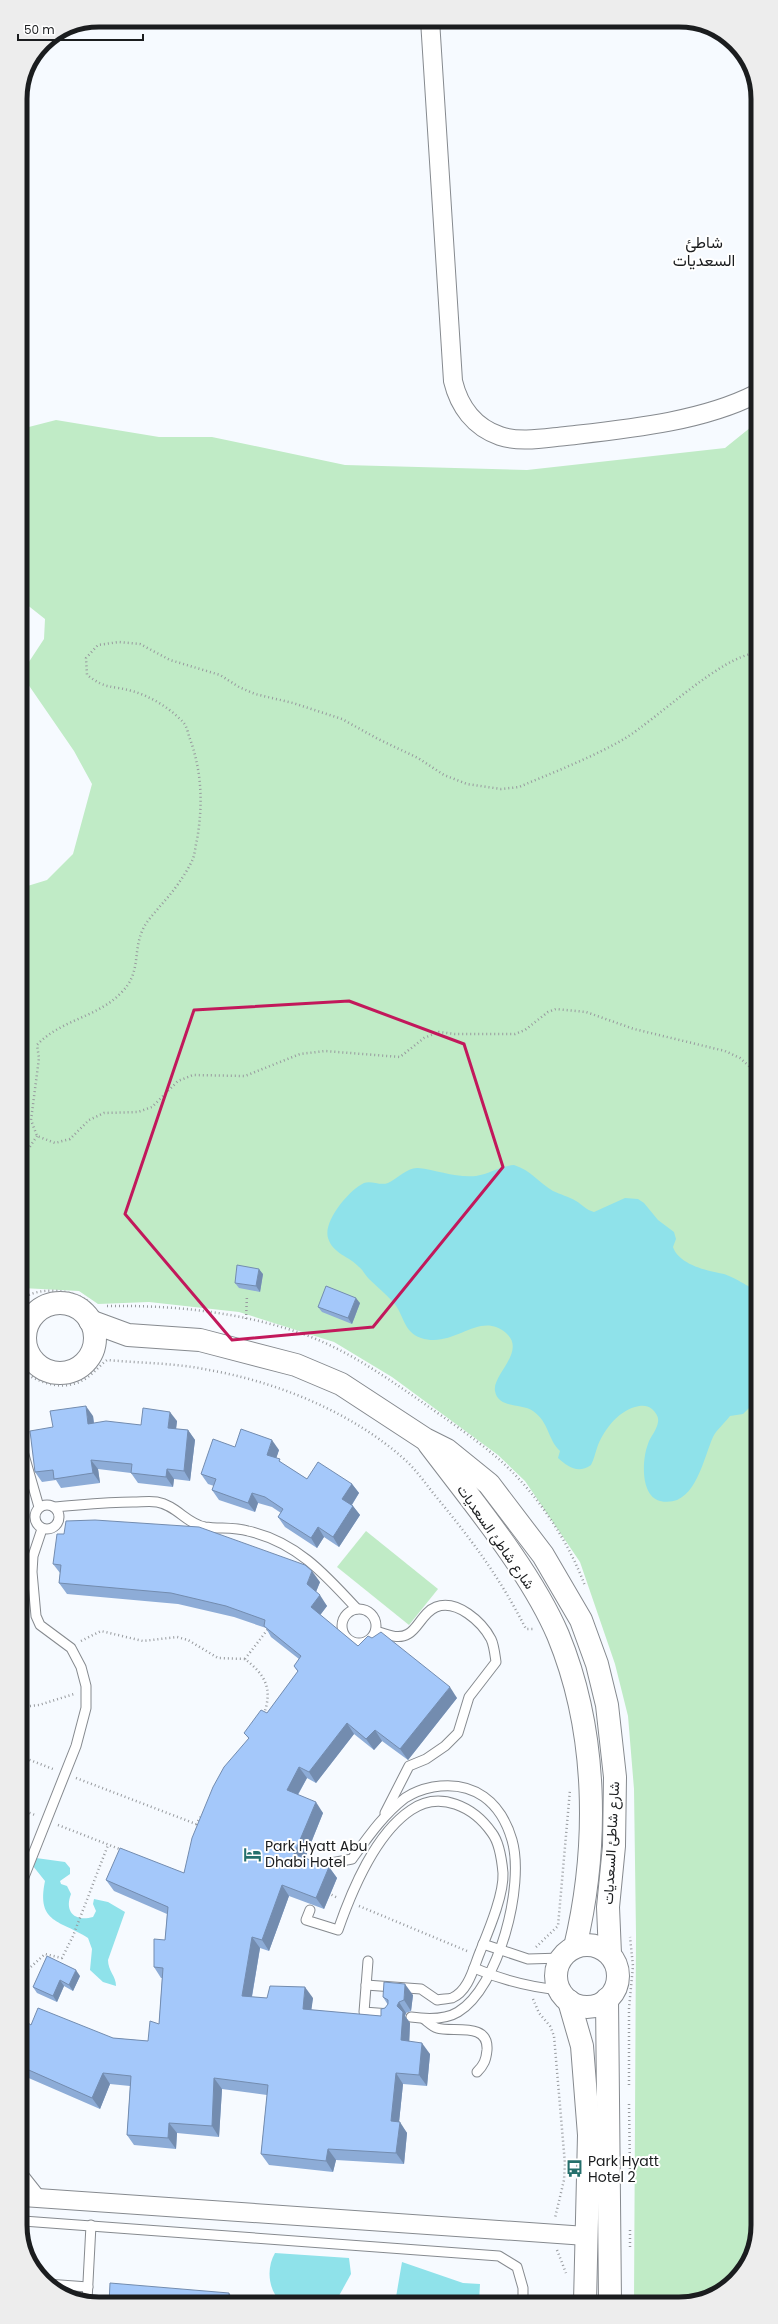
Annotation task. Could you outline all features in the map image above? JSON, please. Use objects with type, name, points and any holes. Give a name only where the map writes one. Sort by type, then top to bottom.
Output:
[{"type":"street","points":[[430,27],[453,381],[460,401],[473,419],[491,432],[501,436],[512,439],[540,438],[632,427],[686,417],[732,404],[751,396]]},
{"type":"street","points":[[27,1310],[40,1310],[60,1303],[70,1305],[80,1309],[90,1321],[95,1334],[92,1353],[78,1368],[68,1372],[48,1371],[38,1366],[27,1364]]},
{"type":"street","name":"شارع شاطئ السعديات","points":[[90,1321],[128,1335],[200,1340],[296,1365],[341,1384],[425,1439],[447,1450],[488,1484],[543,1555],[581,1620],[598,1664],[607,1705],[615,1777],[614,1846],[608,1907],[610,1954]]},
{"type":"street","name":"شارع شاطئ السعديات","points":[[92,1353],[106,1340],[128,1335]]},
{"type":"street","name":"شارع شاطئ السعديات","points":[[425,1439],[524,1572],[558,1634],[575,1685],[588,1757],[591,1824],[588,1872],[569,1952]]},
{"type":"street","points":[[538,1597],[560,1583]]},
{"type":"street","points":[[564,1996],[588,2007],[599,2005],[608,1999],[614,1992],[618,1982],[616,1962],[610,1954],[594,1945],[569,1952],[556,1974],[582,2046],[586,2090],[589,2136],[585,2297]]},
{"type":"street","points":[[608,1999],[610,2297]]},
{"type":"street","points":[[27,2197],[586,2236]]},
{"type":"lane","points":[[27,1465],[39,1507]]},
{"type":"lane","points":[[54,1507],[59,1512],[60,1519],[56,1526],[50,1530],[42,1529],[37,1525],[34,1519],[35,1512],[39,1507],[46,1505],[54,1507],[100,1503],[157,1502],[168,1506],[195,1524],[205,1527],[246,1530],[276,1539],[296,1550],[330,1579],[357,1609]]},
{"type":"lane","points":[[27,1870],[83,1727],[86,1708],[86,1691],[81,1667],[71,1648],[40,1625],[36,1616],[32,1572],[33,1556],[42,1529]]},
{"type":"lane","points":[[326,1864],[352,1860],[384,1816],[409,1766],[426,1759],[445,1746],[458,1733],[469,1697],[496,1662],[491,1639],[480,1624],[470,1615],[452,1606],[436,1606],[422,1617],[409,1634],[396,1637],[376,1631]]},
{"type":"lane","points":[[357,1609],[370,1612],[374,1617],[376,1631],[366,1641],[359,1643],[346,1637],[342,1623],[350,1611],[357,1609]]},
{"type":"lane","points":[[384,1816],[406,1797],[421,1790],[441,1786],[457,1786],[476,1792],[492,1804],[503,1818],[512,1841],[516,1863],[515,1894],[510,1918],[490,1975],[476,1995],[458,2012],[424,2019],[411,2017]]},
{"type":"lane","points":[[310,1910],[306,1920],[338,1930],[366,1866],[384,1837],[411,1809],[432,1802],[456,1802],[474,1812],[493,1834],[500,1856],[503,1874],[500,1892],[479,1956],[467,1983],[454,1997],[437,2000],[421,1989],[366,1985]]},
{"type":"lane","points":[[483,1944],[528,1959],[569,1952]]},
{"type":"lane","points":[[368,1961],[364,2012],[390,2014]]},
{"type":"lane","points":[[474,1968],[490,1975],[564,1996]]},
{"type":"lane","points":[[424,2019],[437,2028],[459,2028],[476,2032],[483,2037],[487,2046],[486,2058],[484,2066],[477,2072]]},
{"type":"lane","points":[[27,2179],[42,2199]]},
{"type":"lane","points":[[27,2221],[499,2256],[517,2267],[523,2288],[523,2297]]},
{"type":"lane","points":[[87,2296],[92,2225]]},
{"type":"lane","points":[[58,2285],[88,2286]]},
{"type":"path","points":[[751,656],[732,663],[712,674],[624,739],[519,787],[501,789],[467,784],[444,775],[418,758],[378,739],[342,719],[293,702],[255,694],[239,688],[220,674],[170,660],[140,644],[119,642],[98,645],[86,658],[87,675],[101,685],[132,691],[158,702],[184,723],[197,760],[202,792],[198,832],[193,859],[178,885],[145,924],[138,940],[137,964],[133,980],[121,994],[107,1004],[61,1026],[45,1036],[37,1045],[39,1058],[31,1120],[37,1136],[55,1143],[70,1139],[89,1120],[104,1113],[138,1112],[152,1107],[178,1081],[193,1074],[245,1076],[300,1054],[325,1051],[400,1057],[424,1038],[439,1032],[455,1034],[514,1034],[525,1030],[548,1012],[556,1009],[586,1012],[634,1029],[725,1051],[740,1058],[751,1068]]},
{"type":"path","points":[[27,1151],[37,1136]]},
{"type":"path","points":[[246,1319],[247,1294]]},
{"type":"path","points":[[27,1365],[53,1386],[65,1386],[79,1383],[107,1360],[177,1365],[240,1377],[291,1394],[339,1416],[361,1428],[404,1458],[473,1540],[509,1596],[526,1629],[535,1629],[537,1636]]},
{"type":"path","points":[[246,1659],[268,1629]]},
{"type":"path","points":[[71,1648],[90,1635],[101,1631],[143,1641],[177,1637],[188,1640],[218,1658],[246,1659],[262,1675],[268,1691],[268,1702],[262,1717]]},
{"type":"path","points":[[27,1706],[39,1705],[86,1691]]},
{"type":"path","points":[[27,1760],[196,1824],[205,1811]]},
{"type":"path","points":[[528,1959],[540,1942],[558,1926],[570,1784]]},
{"type":"path","points":[[27,1812],[129,1853]]},
{"type":"path","points":[[27,1970],[45,1954],[62,1958],[83,1913],[108,1845]]},
{"type":"path","points":[[324,1892],[479,1956]]},
{"type":"path","points":[[529,1987],[539,2013],[550,2026],[556,2047],[566,2164],[552,2234],[568,2278]]},
{"type":"highlighted area","points":[[349,1001],[464,1044],[503,1167],[373,1327],[232,1340],[125,1214],[194,1010]]},
{"type":"green space","points":[[56,420],[159,437],[212,437],[345,465],[527,470],[725,448],[751,427],[751,2225],[749,2243],[744,2257],[730,2276],[711,2290],[697,2295],[679,2297],[634,2297],[636,1935],[634,1789],[628,1716],[615,1664],[580,1562],[525,1481],[498,1455],[392,1377],[334,1342],[239,1312],[149,1302],[98,1304],[79,1291],[27,1288],[27,886],[47,880],[73,854],[92,784],[74,751],[27,683],[27,665],[44,639],[45,619],[27,605],[27,427]]},
{"type":"green space","points":[[366,1531],[438,1589],[409,1625],[337,1567]]},
{"type":"water","points":[[514,1165],[526,1170],[548,1188],[573,1199],[594,1212],[625,1198],[638,1199],[644,1203],[658,1220],[674,1232],[676,1239],[673,1247],[681,1258],[695,1266],[731,1277],[751,1288],[751,1407],[743,1414],[730,1416],[717,1431],[713,1437],[696,1480],[690,1490],[682,1497],[672,1501],[660,1501],[653,1498],[646,1485],[644,1467],[646,1451],[658,1420],[657,1415],[652,1409],[646,1406],[640,1406],[622,1413],[603,1435],[591,1465],[582,1469],[569,1467],[558,1458],[560,1451],[556,1447],[538,1415],[528,1409],[505,1403],[497,1397],[495,1385],[511,1355],[513,1347],[511,1340],[506,1333],[496,1327],[486,1326],[476,1327],[445,1339],[433,1340],[421,1338],[415,1335],[407,1327],[393,1302],[355,1263],[337,1251],[330,1243],[327,1231],[333,1215],[351,1192],[364,1183],[370,1182],[385,1184],[406,1171],[414,1168],[454,1175],[476,1176]]},
{"type":"water","points":[[36,1858],[65,1862],[70,1868],[70,1874],[60,1881],[61,1884],[67,1886],[71,1894],[69,1900],[70,1911],[76,1917],[93,1917],[96,1911],[93,1904],[94,1899],[108,1902],[125,1912],[108,1960],[116,1986],[103,1982],[90,1970],[92,1949],[88,1938],[53,1919],[48,1913],[44,1906],[43,1895],[45,1881],[33,1866]]},
{"type":"water","points":[[275,2253],[349,2258],[351,2274],[338,2297],[276,2297],[271,2286],[270,2279],[270,2265]]},
{"type":"water","points":[[402,2262],[463,2283],[480,2284],[479,2297],[396,2297]]},
{"type":"building","points":[[237,1265],[259,1269],[256,1286],[235,1283]]},
{"type":"building","points":[[326,1286],[356,1298],[348,1318],[318,1307]]},
{"type":"building","points":[[86,1406],[88,1424],[106,1421],[141,1425],[143,1408],[170,1412],[168,1428],[188,1430],[184,1471],[167,1469],[166,1477],[131,1473],[132,1464],[91,1460],[93,1473],[54,1479],[53,1470],[35,1472],[30,1431],[53,1427],[50,1411]]},
{"type":"building","points":[[241,1429],[272,1440],[267,1455],[280,1459],[279,1461],[307,1479],[318,1462],[352,1484],[342,1499],[353,1506],[333,1537],[318,1527],[311,1538],[278,1517],[283,1509],[265,1497],[252,1493],[248,1503],[212,1490],[216,1479],[201,1474],[213,1439],[235,1447]]},
{"type":"building","name":"Park Hyatt Abu Dhabi Hotel","points":[[95,1520],[199,1527],[305,1565],[312,1571],[307,1584],[320,1595],[311,1607],[358,1646],[368,1636],[372,1638],[381,1632],[450,1687],[400,1749],[375,1730],[366,1739],[347,1723],[309,1772],[299,1767],[287,1790],[316,1802],[294,1854],[329,1867],[316,1898],[282,1885],[262,1940],[252,1937],[242,1996],[267,1998],[270,1986],[305,1987],[303,2009],[381,2016],[381,2009],[385,2008],[388,2004],[388,2000],[383,1997],[384,1982],[405,1984],[404,2000],[399,2002],[397,2006],[403,2012],[401,2040],[422,2043],[419,2075],[396,2073],[391,2121],[400,2122],[396,2153],[328,2149],[326,2161],[261,2154],[268,2085],[214,2078],[212,2126],[169,2123],[168,2138],[127,2135],[131,2076],[103,2073],[92,2098],[27,2069],[27,2022],[31,2025],[38,2008],[113,2038],[148,2041],[150,2021],[159,2024],[163,1968],[154,1967],[154,1939],[165,1940],[168,1907],[106,1880],[120,1848],[184,1873],[192,1838],[213,1787],[224,1767],[249,1738],[244,1733],[261,1710],[267,1713],[298,1671],[294,1666],[301,1656],[264,1626],[265,1620],[226,1606],[171,1593],[59,1583],[61,1565],[53,1564],[57,1534],[64,1534],[66,1521]]},
{"type":"building","points":[[47,1956],[76,1970],[69,1985],[60,1980],[53,1996],[33,1987]]},
{"type":"building","points":[[110,2283],[229,2293],[229,2297],[109,2297]]},
{"type":"place","name":"Park Hyatt Abu Dhabi Hotel","points":[[252,1854]]},
{"type":"place","name":"Park Hyatt Hotel 2","points":[[575,2169]]},
{"type":"district","name":"شاطئ السعديات","points":[[704,251]]}]
